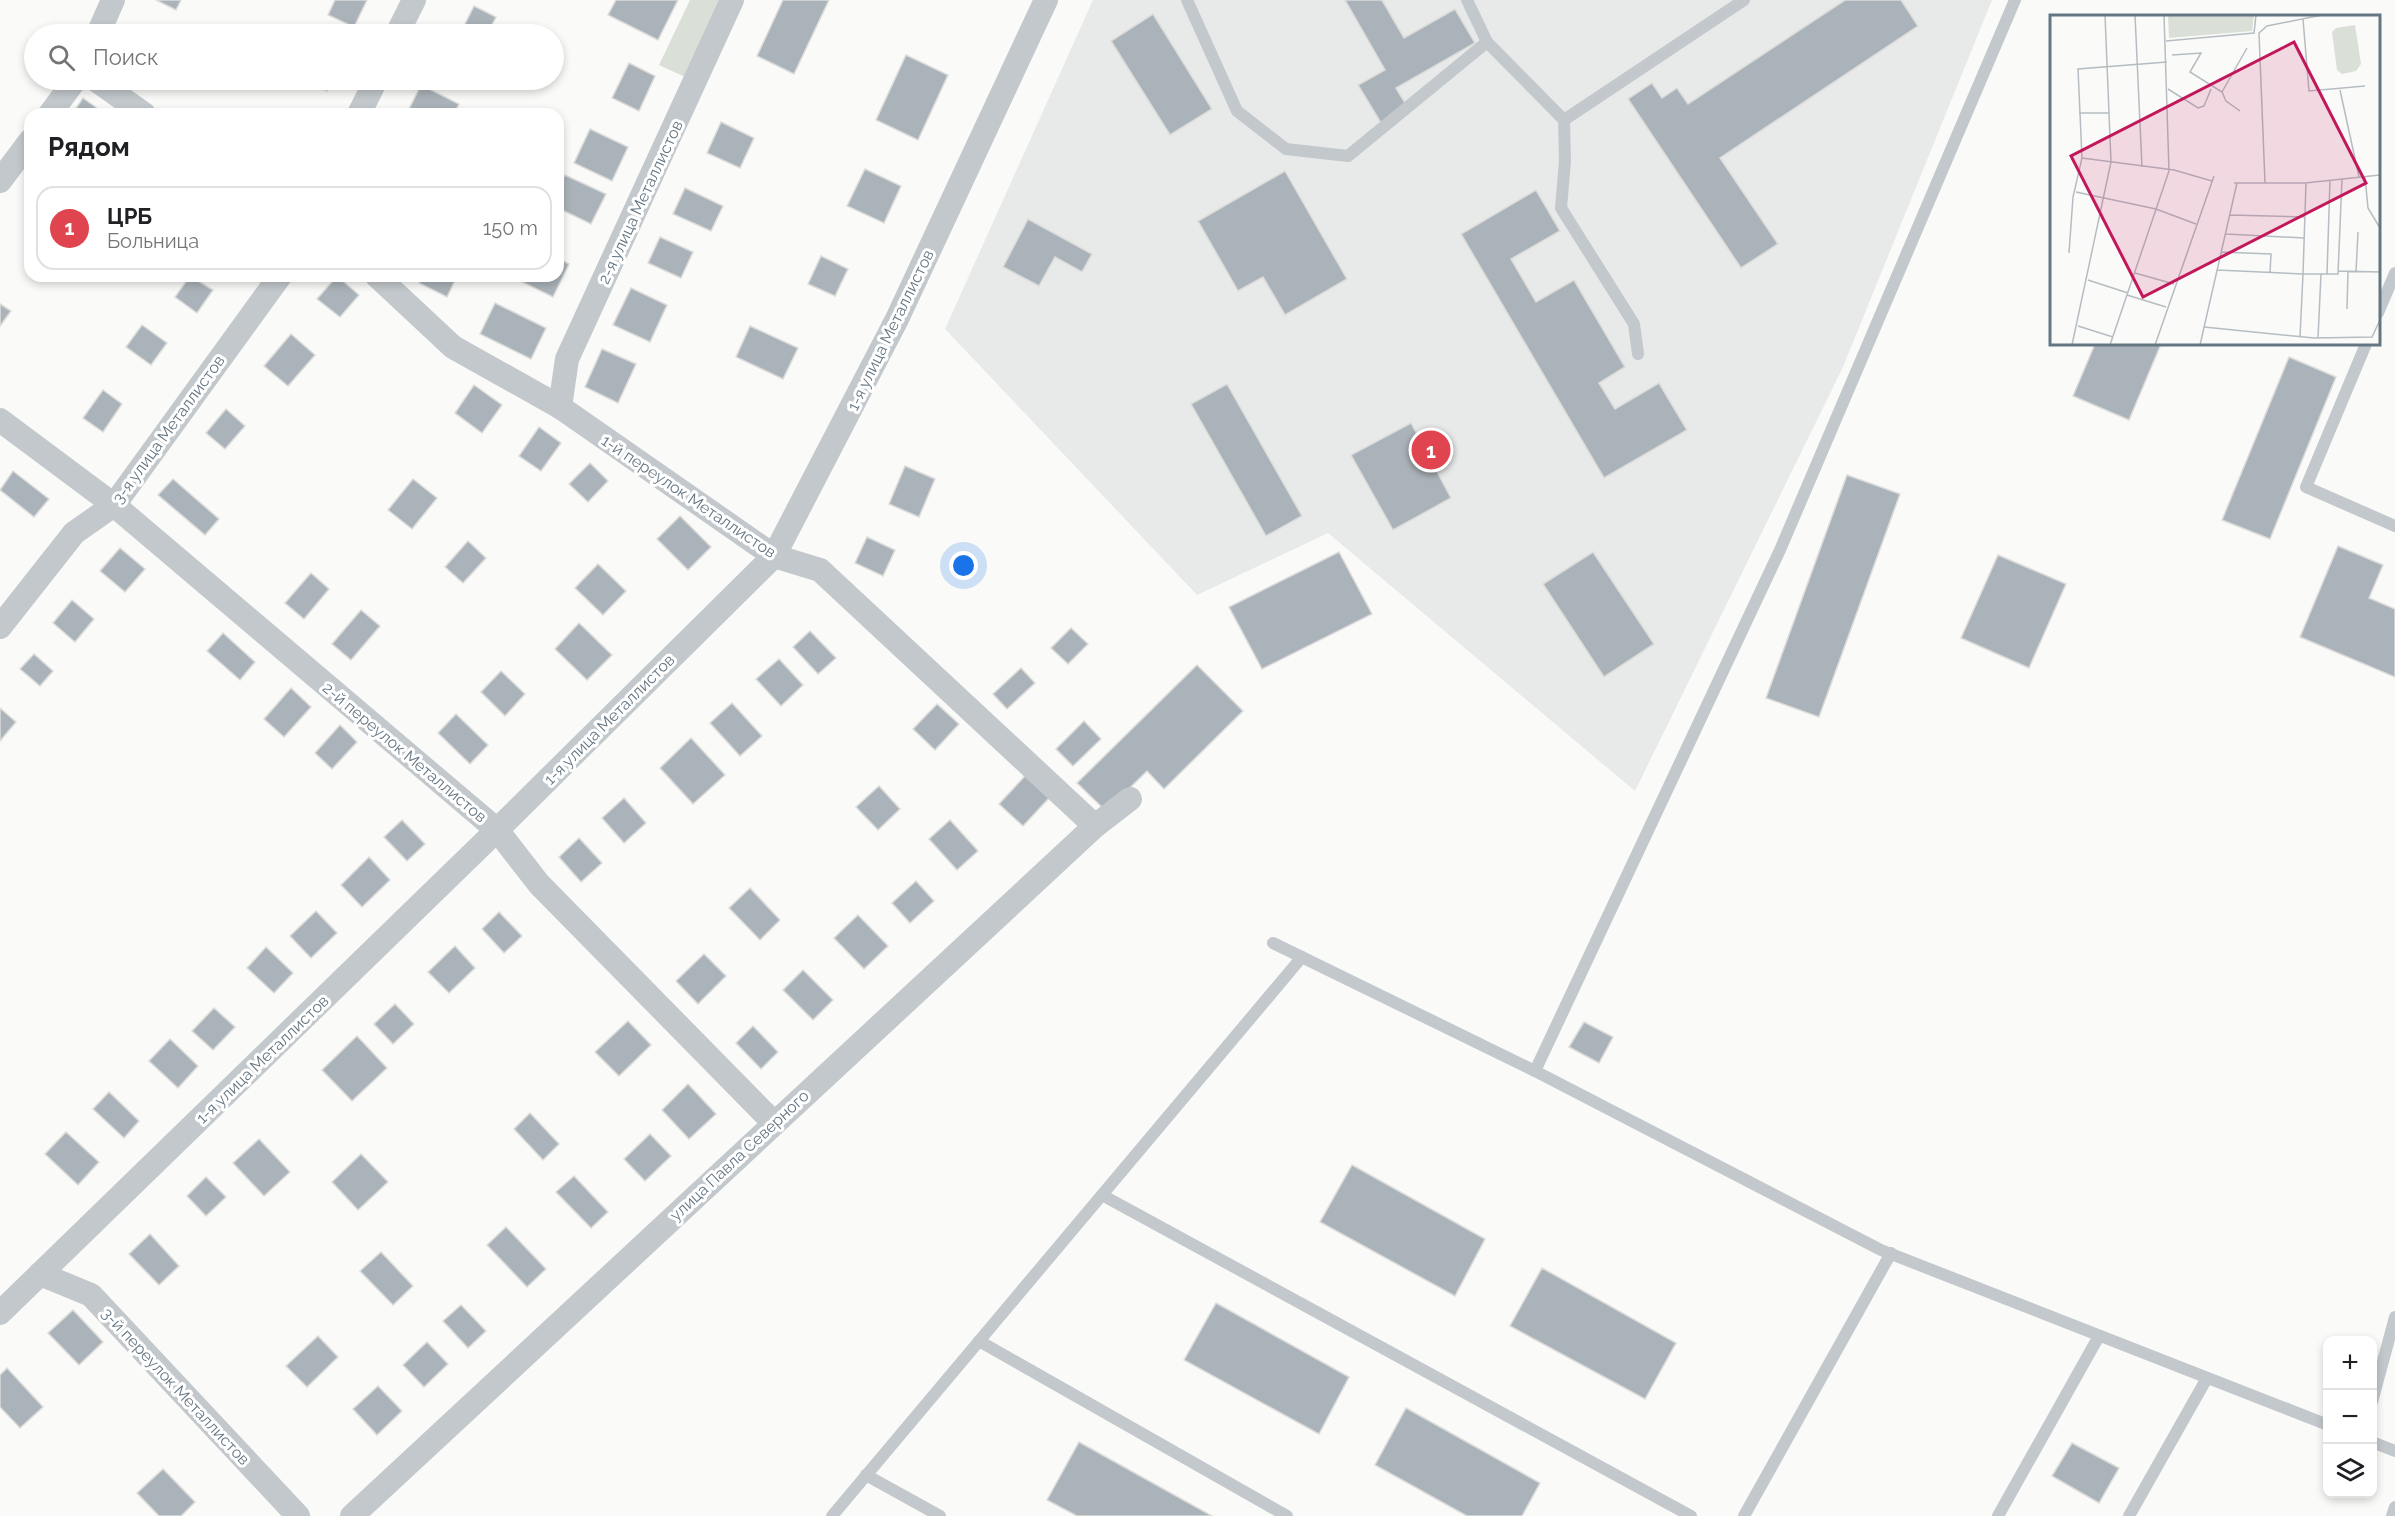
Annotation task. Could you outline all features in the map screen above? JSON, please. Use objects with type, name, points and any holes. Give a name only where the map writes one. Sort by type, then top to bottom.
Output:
[{"type":"street","points":[[102,24],[113,0]]},
{"type":"street","points":[[402,24],[414,0]]},
{"type":"street","name":"2-я улица Металлистов","points":[[560,407],[567,358],[732,0]]},
{"type":"street","name":"1-я улица Металлистов","points":[[0,1313],[497,830],[774,556],[897,319],[1046,0]]},
{"type":"street","points":[[54,108],[68,90]]},
{"type":"street","points":[[110,90],[136,108]]},
{"type":"street","points":[[362,108],[371,90]]},
{"type":"street","points":[[0,181],[24,149]]},
{"type":"street","name":"3-я улица Металлистов","points":[[0,627],[74,533],[114,505],[276,282]]},
{"type":"street","name":"1-й переулок Металлистов","points":[[383,282],[453,348],[560,407],[774,556],[820,570],[1095,826]]},
{"type":"street","name":"2-й переулок Металлистов","points":[[0,420],[114,505],[497,830],[539,884],[773,1122]]},
{"type":"street","name":"улица Павла Северного","points":[[352,1516],[773,1122],[1095,826],[1130,799]]},
{"type":"street","name":"3-й переулок Металлистов","points":[[40,1274],[91,1295],[298,1516]]},
{"type":"lane","points":[[1187,0],[1237,111],[1286,148],[1348,156],[1486,42]]},
{"type":"lane","points":[[1467,0],[1486,42],[1564,120],[1565,161],[1561,208],[1634,324],[1638,354]]},
{"type":"lane","points":[[1564,120],[1743,0]]},
{"type":"lane","points":[[1535,1071],[1780,550],[2014,0]]},
{"type":"lane","points":[[2380,310],[2395,273]]},
{"type":"lane","points":[[2366,345],[2306,487],[2395,526]]},
{"type":"lane","points":[[1273,943],[1535,1071],[1891,1253],[2323,1423]]},
{"type":"lane","points":[[832,1516],[1302,957]]},
{"type":"lane","points":[[1101,1195],[1691,1516]]},
{"type":"lane","points":[[1744,1516],[1891,1253]]},
{"type":"lane","points":[[2376,1390],[2395,1317]]},
{"type":"lane","points":[[1998,1516],[2099,1336]]},
{"type":"lane","points":[[979,1341],[1287,1516]]},
{"type":"lane","points":[[2129,1516],[2207,1378]]},
{"type":"lane","points":[[2377,1444],[2395,1451]]},
{"type":"lane","points":[[866,1475],[940,1516]]},
{"type":"lane","points":[[2392,1516],[2395,1507]]},
{"type":"shaded area","points":[[690,0],[724,0],[687,78],[659,65]]},
{"type":"shaded area","points":[[1093,0],[1992,0],[1843,367],[1635,791],[1328,533],[1197,595],[945,329]]},
{"type":"building","points":[[156,0],[181,0],[176,10]]},
{"type":"building","points":[[335,0],[367,0],[355,24],[348,24],[328,15]]},
{"type":"building","points":[[616,0],[678,0],[658,40],[608,15]]},
{"type":"building","points":[[783,0],[829,0],[794,74],[757,56]]},
{"type":"building","points":[[1345,0],[1382,0],[1404,38],[1455,9],[1475,43],[1396,88],[1408,108],[1381,123],[1358,85],[1385,70]]},
{"type":"building","points":[[1845,0],[1901,0],[1918,26],[1720,158],[1778,244],[1741,268],[1628,99],[1652,83],[1662,98],[1677,88],[1688,104]]},
{"type":"building","points":[[474,6],[496,17],[492,24],[465,24]]},
{"type":"building","points":[[1153,14],[1212,109],[1170,135],[1111,41]]},
{"type":"building","points":[[906,55],[948,75],[918,140],[876,120]]},
{"type":"building","points":[[629,63],[655,76],[639,111],[612,98]]},
{"type":"building","points":[[418,90],[431,90],[459,104],[457,108],[410,108]]},
{"type":"building","points":[[83,98],[97,108],[76,108]]},
{"type":"building","points":[[721,122],[754,138],[740,168],[707,153]]},
{"type":"building","points":[[590,129],[628,147],[612,181],[574,163]]},
{"type":"building","points":[[865,169],[901,186],[884,223],[847,206]]},
{"type":"building","points":[[1285,171],[1347,279],[1285,315],[1263,277],[1238,291],[1198,221]]},
{"type":"building","points":[[565,175],[606,194],[591,224],[564,211]]},
{"type":"building","points":[[685,188],[723,206],[711,231],[673,214]]},
{"type":"building","points":[[1536,190],[1560,231],[1511,259],[1536,302],[1574,280],[1625,367],[1599,383],[1615,409],[1659,383],[1687,430],[1604,478],[1461,234]]},
{"type":"building","points":[[1028,219],[1092,254],[1082,272],[1055,257],[1039,286],[1003,267]]},
{"type":"building","points":[[660,237],[693,252],[681,278],[648,263]]},
{"type":"building","points":[[821,256],[848,269],[835,296],[808,284]]},
{"type":"building","points":[[564,261],[569,264],[564,274]]},
{"type":"building","points":[[186,282],[200,282],[213,290],[197,313],[175,297]]},
{"type":"building","points":[[332,282],[344,282],[359,295],[340,317],[317,299]]},
{"type":"building","points":[[419,282],[454,282],[447,297]]},
{"type":"building","points":[[522,282],[560,282],[553,297]]},
{"type":"building","points":[[631,288],[667,305],[650,342],[613,325]]},
{"type":"building","points":[[495,303],[546,328],[531,359],[480,334]]},
{"type":"building","points":[[0,304],[11,311],[0,326]]},
{"type":"building","points":[[142,325],[167,343],[151,365],[126,347]]},
{"type":"building","points":[[750,326],[798,348],[783,379],[736,357]]},
{"type":"building","points":[[291,334],[315,355],[288,386],[264,366]]},
{"type":"building","points":[[2095,345],[2161,345],[2129,420],[2073,396]]},
{"type":"building","points":[[602,349],[636,364],[618,403],[585,387]]},
{"type":"building","points":[[2289,357],[2336,377],[2270,539],[2222,520]]},
{"type":"building","points":[[1227,384],[1302,516],[1266,536],[1191,404]]},
{"type":"building","points":[[474,385],[502,405],[482,433],[455,413]]},
{"type":"building","points":[[103,390],[122,404],[103,432],[83,418]]},
{"type":"building","points":[[226,409],[245,426],[225,449],[206,433]]},
{"type":"building","points":[[1411,423],[1451,498],[1393,530],[1351,455]]},
{"type":"building","points":[[539,427],[561,443],[541,471],[519,456]]},
{"type":"building","points":[[590,463],[608,481],[588,502],[569,484]]},
{"type":"building","points":[[905,466],[935,479],[919,517],[889,504]]},
{"type":"building","points":[[13,471],[49,499],[34,517],[0,490]]},
{"type":"building","points":[[1847,475],[1900,494],[1819,717],[1766,698]]},
{"type":"building","points":[[173,479],[219,519],[205,535],[158,495]]},
{"type":"building","points":[[413,479],[437,498],[412,529],[388,510]]},
{"type":"building","points":[[680,516],[711,547],[688,570],[657,539]]},
{"type":"building","points":[[867,537],[895,550],[883,576],[855,563]]},
{"type":"building","points":[[468,541],[486,558],[463,583],[445,567]]},
{"type":"building","points":[[2338,546],[2383,565],[2369,598],[2395,609],[2395,677],[2300,637]]},
{"type":"building","points":[[120,548],[145,569],[125,592],[100,571]]},
{"type":"building","points":[[1339,552],[1372,614],[1262,669],[1229,607]]},
{"type":"building","points":[[1593,552],[1654,644],[1604,677],[1543,584]]},
{"type":"building","points":[[1998,555],[2066,584],[2029,668],[1961,638]]},
{"type":"building","points":[[598,564],[626,591],[603,615],[575,588]]},
{"type":"building","points":[[311,573],[329,589],[304,619],[285,603]]},
{"type":"building","points":[[72,600],[94,619],[75,642],[53,623]]},
{"type":"building","points":[[361,610],[380,626],[351,660],[332,644]]},
{"type":"building","points":[[579,623],[612,655],[587,680],[555,649]]},
{"type":"building","points":[[1071,628],[1088,644],[1068,664],[1051,648]]},
{"type":"building","points":[[810,631],[836,658],[818,674],[793,647]]},
{"type":"building","points":[[223,633],[255,662],[240,680],[207,651]]},
{"type":"building","points":[[34,654],[53,671],[40,686],[20,669]]},
{"type":"building","points":[[779,659],[803,685],[781,706],[756,679]]},
{"type":"building","points":[[1197,665],[1243,711],[1164,789],[1147,771],[1106,811],[1077,783]]},
{"type":"building","points":[[1021,668],[1035,683],[1007,709],[993,694]]},
{"type":"building","points":[[501,671],[525,694],[505,716],[481,692]]},
{"type":"building","points":[[291,688],[311,707],[284,737],[264,719]]},
{"type":"building","points":[[732,703],[762,736],[740,756],[710,723]]},
{"type":"building","points":[[937,704],[959,724],[935,750],[913,729]]},
{"type":"building","points":[[0,708],[16,722],[0,741]]},
{"type":"building","points":[[456,714],[488,745],[470,764],[438,733]]},
{"type":"building","points":[[1084,721],[1101,739],[1073,766],[1056,749]]},
{"type":"building","points":[[340,725],[357,742],[332,769],[315,753]]},
{"type":"building","points":[[691,738],[725,775],[693,804],[660,768]]},
{"type":"building","points":[[1025,776],[1049,798],[1023,826],[999,804]]},
{"type":"building","points":[[879,786],[900,809],[878,830],[856,807]]},
{"type":"building","points":[[624,798],[646,823],[624,843],[602,818]]},
{"type":"building","points":[[402,820],[425,844],[407,861],[384,837]]},
{"type":"building","points":[[950,820],[978,851],[957,870],[929,839]]},
{"type":"building","points":[[579,838],[602,863],[581,882],[559,857]]},
{"type":"building","points":[[369,857],[390,880],[362,907],[341,885]]},
{"type":"building","points":[[916,881],[934,901],[910,923],[892,903]]},
{"type":"building","points":[[750,888],[780,920],[760,940],[729,908]]},
{"type":"building","points":[[316,911],[337,933],[311,958],[290,936]]},
{"type":"building","points":[[499,912],[522,936],[504,953],[482,929]]},
{"type":"building","points":[[858,915],[888,946],[864,969],[834,938]]},
{"type":"building","points":[[455,946],[475,968],[449,993],[428,972]]},
{"type":"building","points":[[266,947],[293,973],[274,993],[247,968]]},
{"type":"building","points":[[704,954],[726,976],[698,1004],[676,981]]},
{"type":"building","points":[[803,970],[833,1000],[813,1020],[783,990]]},
{"type":"building","points":[[395,1004],[414,1024],[393,1044],[374,1024]]},
{"type":"building","points":[[214,1008],[235,1027],[213,1050],[192,1031]]},
{"type":"building","points":[[628,1021],[651,1045],[619,1076],[595,1052]]},
{"type":"building","points":[[1584,1022],[1613,1037],[1599,1063],[1569,1047]]},
{"type":"building","points":[[753,1026],[778,1052],[761,1069],[736,1043]]},
{"type":"building","points":[[357,1036],[387,1068],[352,1101],[322,1070]]},
{"type":"building","points":[[170,1039],[198,1066],[178,1088],[149,1061]]},
{"type":"building","points":[[688,1084],[716,1114],[689,1139],[662,1110]]},
{"type":"building","points":[[109,1092],[139,1121],[124,1138],[93,1109]]},
{"type":"building","points":[[530,1113],[559,1144],[543,1160],[514,1129]]},
{"type":"building","points":[[66,1132],[99,1162],[78,1185],[45,1154]]},
{"type":"building","points":[[650,1134],[671,1156],[645,1181],[624,1159]]},
{"type":"building","points":[[259,1139],[290,1172],[264,1196],[233,1163]]},
{"type":"building","points":[[361,1154],[388,1182],[358,1210],[332,1182]]},
{"type":"building","points":[[1352,1165],[1485,1239],[1455,1296],[1320,1222]]},
{"type":"building","points":[[574,1176],[608,1212],[591,1228],[556,1192]]},
{"type":"building","points":[[206,1177],[226,1197],[206,1216],[187,1196]]},
{"type":"building","points":[[506,1227],[546,1269],[527,1287],[487,1245]]},
{"type":"building","points":[[150,1234],[179,1266],[159,1285],[129,1254]]},
{"type":"building","points":[[381,1252],[413,1286],[393,1305],[360,1271]]},
{"type":"building","points":[[1542,1268],[1676,1343],[1645,1399],[1510,1326]]},
{"type":"building","points":[[1216,1303],[1349,1377],[1319,1434],[1184,1360]]},
{"type":"building","points":[[461,1305],[486,1331],[468,1348],[443,1321]]},
{"type":"building","points":[[73,1310],[103,1342],[79,1365],[48,1333]]},
{"type":"building","points":[[318,1336],[338,1357],[307,1387],[286,1366]]},
{"type":"building","points":[[427,1342],[448,1364],[424,1387],[403,1365]]},
{"type":"building","points":[[7,1368],[43,1407],[20,1428],[0,1407],[0,1375]]},
{"type":"building","points":[[378,1386],[402,1411],[377,1435],[353,1409]]},
{"type":"building","points":[[1406,1408],[1540,1483],[1522,1516],[1467,1516],[1375,1465]]},
{"type":"building","points":[[1079,1442],[1212,1516],[1077,1516],[1047,1500]]},
{"type":"building","points":[[2072,1443],[2119,1468],[2099,1503],[2052,1476]]},
{"type":"building","points":[[163,1469],[195,1502],[181,1516],[159,1516],[137,1493]]},
{"type":"place","name":"ЦРБ","points":[[1431,450]]}]
